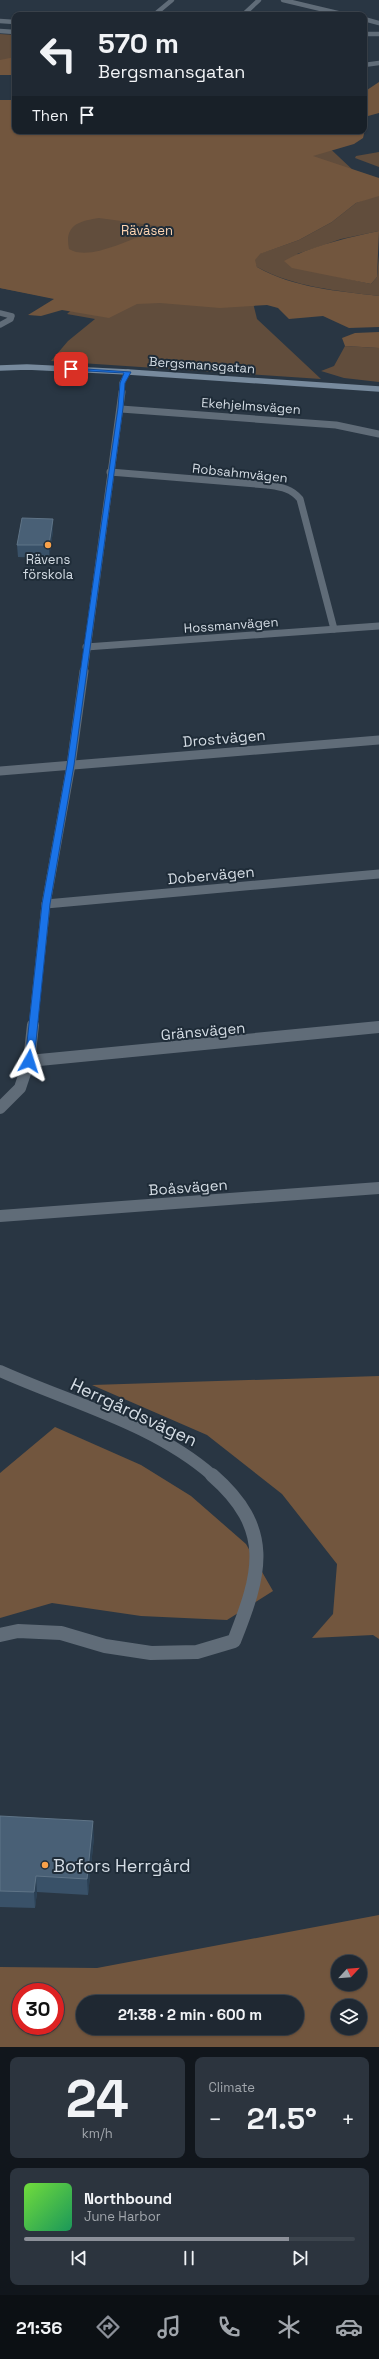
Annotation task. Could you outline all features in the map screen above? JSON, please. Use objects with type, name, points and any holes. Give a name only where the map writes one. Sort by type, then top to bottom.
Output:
[{"type":"street","points":[[158,12],[172,0]]},
{"type":"street","points":[[245,12],[259,0]]},
{"type":"street","points":[[282,0],[333,12]]},
{"type":"street","points":[[367,20],[379,23]]},
{"type":"street","points":[[0,21],[12,22]]},
{"type":"street","points":[[0,31],[12,32]]},
{"type":"street","points":[[367,34],[379,34]]},
{"type":"street","points":[[367,65],[379,63]]},
{"type":"street","points":[[0,313],[12,316],[11,319],[0,325]]},
{"type":"street","name":"Bergsmansgatan","points":[[0,368],[27,367],[128,372],[379,390]]},
{"type":"street","points":[[0,1108],[20,1088],[29,1061],[46,904],[71,765],[110,472],[120,408],[122,383],[128,372]]},
{"type":"street","name":"Ekehjelmsvägen","points":[[120,408],[329,424],[379,434]]},
{"type":"street","name":"Robsahmvägen","points":[[110,472],[267,485],[286,488],[296,492],[300,498],[334,629]]},
{"type":"street","name":"Hossmanvägen","points":[[86,647],[379,626]]},
{"type":"street","name":"Drostvägen","points":[[0,771],[379,740]]},
{"type":"street","name":"Dobervägen","points":[[46,904],[379,874]]},
{"type":"street","name":"Gränsvägen","points":[[29,1061],[220,1044],[379,1027]]},
{"type":"street","name":"Boåsvägen","points":[[0,1216],[379,1188]]},
{"type":"street","name":"Herrgårdsvägen","points":[[0,1371],[162,1440],[194,1458],[217,1476],[238,1500],[253,1529],[258,1560],[253,1594],[234,1641],[219,1646],[197,1652],[151,1653],[105,1646],[61,1633],[18,1631],[0,1635]]},
{"type":"green space","points":[[0,34],[12,35],[12,75],[0,75]]},
{"type":"green space","name":"Rävåsen","points":[[0,100],[12,100],[12,134],[117,134],[321,140],[356,173],[242,258],[257,319],[321,379],[51,361],[68,341],[95,319],[67,314],[79,303],[0,288]]},
{"type":"green space","points":[[379,152],[379,167],[355,158],[356,156]]},
{"type":"green space","points":[[374,196],[379,196],[379,231],[341,239],[297,254],[335,276],[371,284],[377,277],[379,255],[379,296],[332,290],[301,284],[271,274],[257,267],[254,260],[259,254],[299,240],[332,222],[356,203]]},
{"type":"green space","points":[[345,346],[379,348],[379,382],[344,378],[321,371],[334,366]]},
{"type":"shaded area","points":[[12,58],[12,75],[0,75],[0,60]]},
{"type":"shaded area","name":"Rävåsen","points":[[379,82],[379,113],[368,116],[367,120],[367,90]]},
{"type":"shaded area","name":"Rävåsen","points":[[0,100],[12,100],[12,134],[364,134],[363,138],[354,144],[313,156],[379,178],[379,196],[356,203],[332,222],[299,240],[260,254],[255,260],[257,267],[286,280],[316,288],[379,296],[379,327],[349,328],[323,316],[289,319],[278,308],[267,305],[220,308],[160,303],[137,304],[109,318],[62,310],[41,316],[28,315],[54,299],[0,288]],"holes":[[[99,218],[158,226],[163,232],[145,235],[107,249],[86,253],[69,249],[68,241],[71,229],[79,223]]]},
{"type":"shaded area","points":[[379,231],[377,277],[371,284],[292,268],[284,261],[318,246]]},
{"type":"shaded area","points":[[379,332],[379,348],[345,346],[342,338],[355,333]]},
{"type":"shaded area","points":[[379,1376],[379,1639],[373,1635],[312,1638],[333,1614],[337,1564],[282,1494],[207,1435],[92,1385]]},
{"type":"shaded area","points":[[55,1427],[141,1465],[191,1496],[246,1544],[273,1591],[227,1620],[141,1616],[52,1603],[0,1618],[0,1473]]},
{"type":"shaded area","points":[[379,1915],[379,2047],[0,2047],[0,1967],[97,1968]]},
{"type":"building","points":[[22,518],[53,519],[49,545],[17,545]]},
{"type":"building","name":"Bofors Herrgård","points":[[0,1816],[93,1821],[87,1879],[36,1876],[34,1892],[0,1891]]},
{"type":"place","name":"Rävens förskola","points":[[48,545]]},
{"type":"place","name":"Bofors Herrgård","points":[[45,1865]]},
{"type":"route","points":[[29,1061],[46,904],[71,765],[86,647],[104,528],[122,383],[128,372],[71,369]]}]
